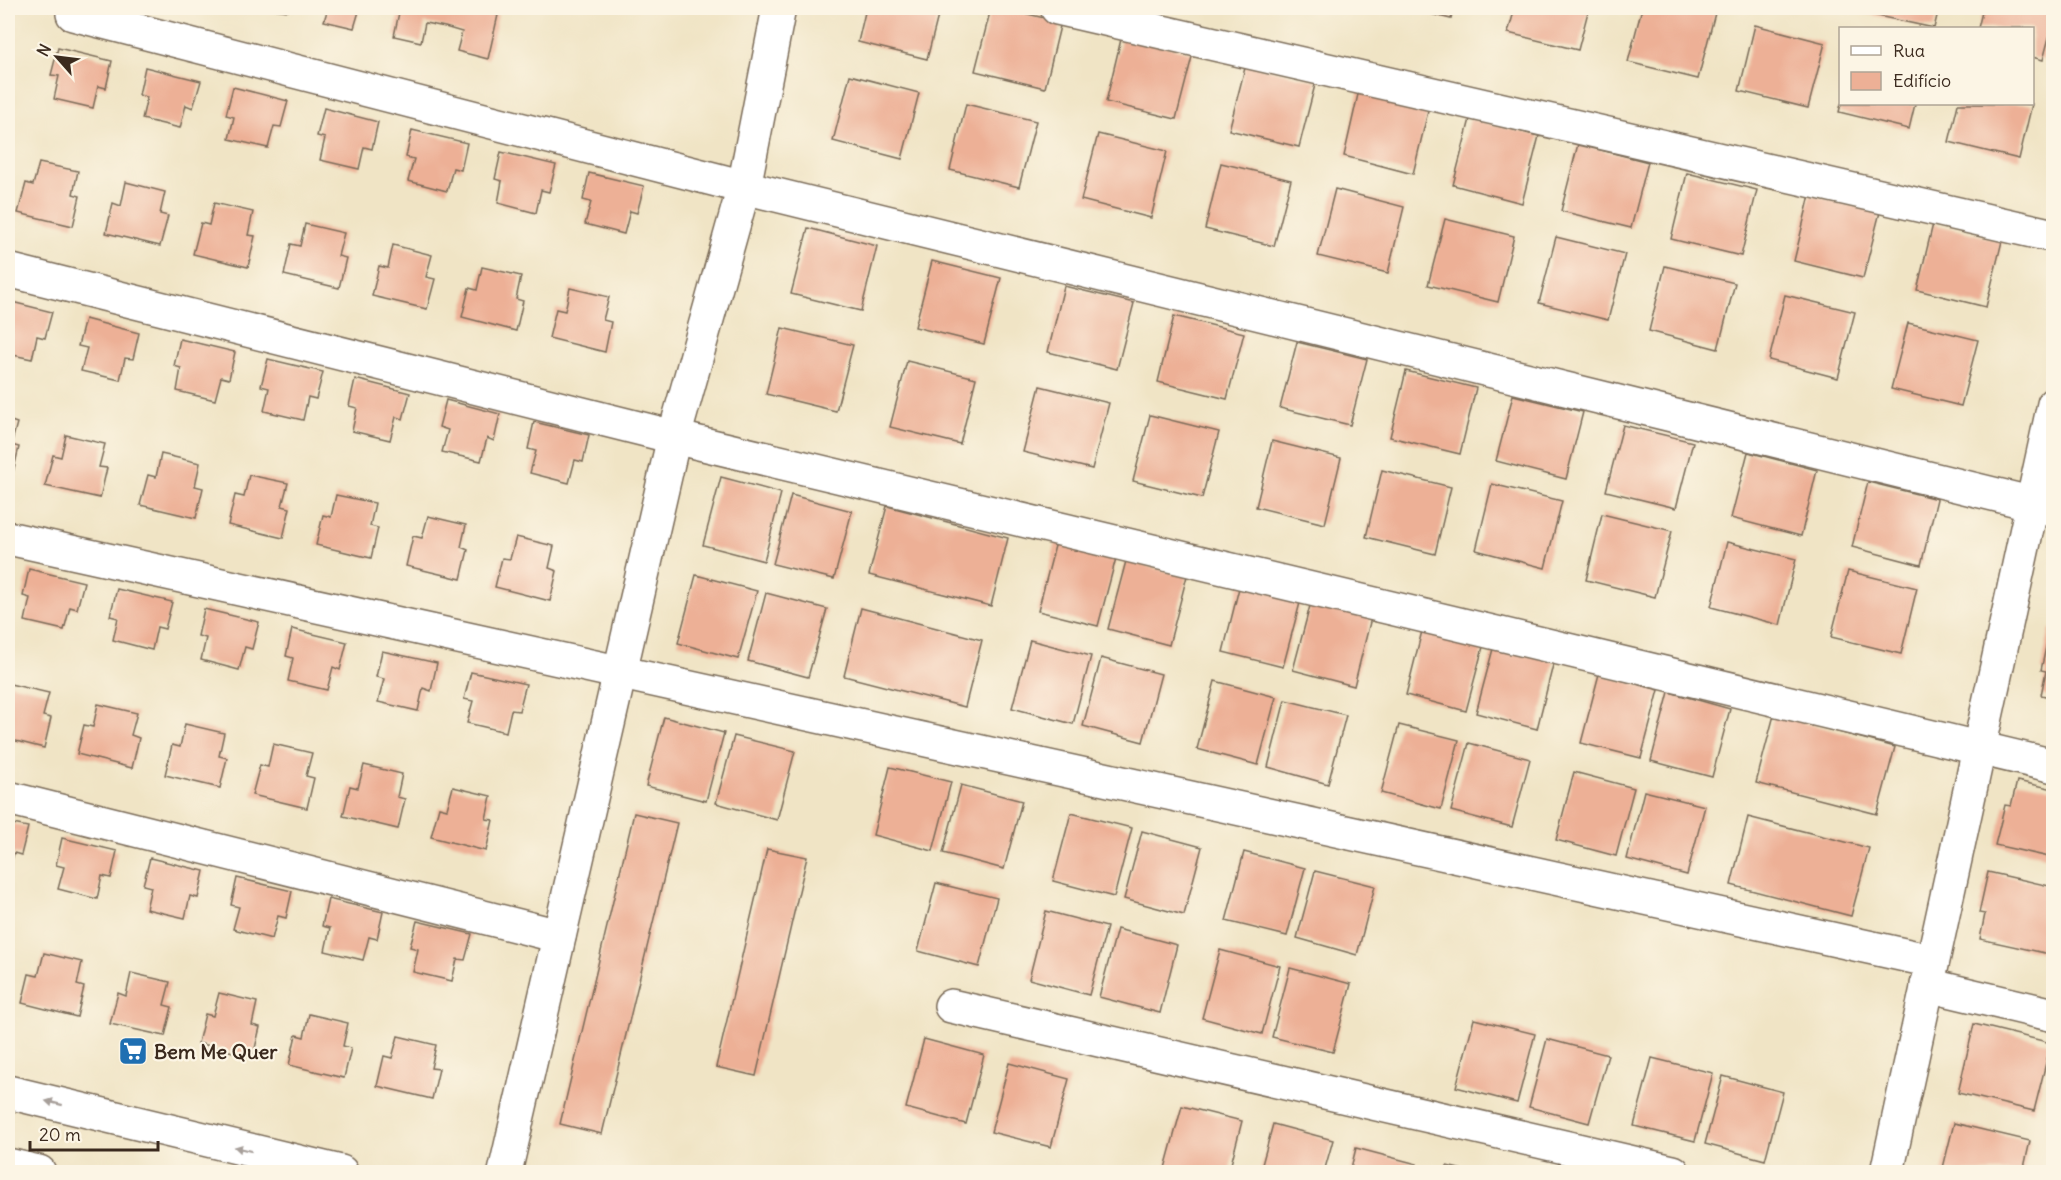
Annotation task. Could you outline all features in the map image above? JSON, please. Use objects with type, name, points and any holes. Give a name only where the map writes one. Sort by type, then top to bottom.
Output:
[{"type":"street","points":[[505,1173],[674,437],[744,187],[779,8]]},
{"type":"street","points":[[1057,8],[2054,237]]},
{"type":"street","points":[[73,14],[744,187],[2042,506]]},
{"type":"street","points":[[8,270],[674,437],[2054,766]]},
{"type":"street","points":[[1887,1173],[1977,749],[2042,506],[2054,404]]},
{"type":"street","points":[[8,538],[619,672],[1930,973],[2054,1015]]},
{"type":"street","points":[[8,798],[559,936]]},
{"type":"street","points":[[951,1006],[1673,1173]]},
{"type":"street","points":[[8,1092],[341,1173]]},
{"type":"street","points":[[8,1165],[39,1173]]},
{"type":"building","points":[[274,8],[289,8],[288,11]]},
{"type":"building","points":[[328,8],[360,8],[354,28],[324,21]]},
{"type":"building","points":[[400,8],[469,8],[498,15],[488,59],[457,51],[462,32],[445,27],[425,23],[421,42],[394,36]]},
{"type":"building","points":[[866,8],[940,8],[927,59],[858,42]]},
{"type":"building","points":[[991,8],[1003,8],[1061,22],[1045,88],[975,71]]},
{"type":"building","points":[[1406,8],[1454,8],[1451,19]]},
{"type":"building","points":[[1515,8],[1589,8],[1578,50],[1508,33]]},
{"type":"building","points":[[1642,8],[1692,8],[1715,13],[1698,79],[1628,62]]},
{"type":"building","points":[[1865,8],[1939,8],[1934,27],[1864,13]]},
{"type":"building","points":[[1983,8],[2054,8],[2054,19],[2043,60],[2034,58],[2034,27],[1978,27]]},
{"type":"building","points":[[1755,25],[1825,43],[1808,108],[1739,91]]},
{"type":"building","points":[[1122,35],[1193,53],[1176,119],[1106,102]]},
{"type":"building","points":[[58,48],[112,61],[106,88],[98,86],[93,108],[54,99],[59,76],[51,75]]},
{"type":"building","points":[[1246,64],[1316,81],[1299,147],[1229,130]]},
{"type":"building","points":[[145,67],[201,81],[193,108],[186,105],[180,128],[142,119],[147,97],[139,95]]},
{"type":"building","points":[[850,75],[919,93],[902,159],[833,141]]},
{"type":"building","points":[[233,87],[288,101],[281,127],[274,126],[268,148],[229,139],[234,117],[226,115]]},
{"type":"building","points":[[1359,90],[1429,107],[1413,174],[1344,156]]},
{"type":"building","points":[[966,104],[1036,121],[1019,187],[950,170]]},
{"type":"building","points":[[1841,105],[1915,105],[1909,129],[1839,112]]},
{"type":"building","points":[[1958,105],[2032,105],[2019,159],[1949,142]]},
{"type":"building","points":[[324,108],[378,122],[372,149],[364,147],[359,169],[320,160],[325,138],[317,136]]},
{"type":"building","points":[[1470,119],[1539,136],[1522,203],[1453,185]]},
{"type":"building","points":[[412,130],[467,143],[461,170],[453,168],[447,191],[408,181],[414,159],[406,157]]},
{"type":"building","points":[[1098,134],[1167,151],[1151,218],[1081,200]]},
{"type":"building","points":[[1578,144],[1648,162],[1631,228],[1561,211]]},
{"type":"building","points":[[501,152],[556,165],[549,192],[541,190],[536,213],[498,203],[502,181],[495,179]]},
{"type":"building","points":[[39,163],[78,171],[73,194],[80,196],[73,226],[18,213],[26,183],[33,185]]},
{"type":"building","points":[[1221,163],[1291,180],[1274,246],[1205,229]]},
{"type":"building","points":[[589,173],[644,186],[637,213],[630,211],[624,234],[585,224],[591,202],[583,200]]},
{"type":"building","points":[[1687,173],[1757,190],[1741,256],[1671,239]]},
{"type":"building","points":[[126,182],[165,192],[160,214],[168,216],[160,246],[106,233],[113,203],[121,206]]},
{"type":"building","points":[[1335,189],[1404,207],[1388,273],[1318,256]]},
{"type":"building","points":[[1810,195],[1880,212],[1863,278],[1794,261]]},
{"type":"building","points":[[214,203],[253,212],[248,235],[255,236],[248,267],[193,254],[201,223],[209,225]]},
{"type":"building","points":[[1445,219],[1514,236],[1498,302],[1428,285]]},
{"type":"building","points":[[305,224],[344,233],[338,256],[346,258],[339,288],[284,275],[291,244],[300,246]]},
{"type":"building","points":[[1933,224],[2002,241],[1986,307],[1917,290]]},
{"type":"building","points":[[808,228],[877,246],[861,311],[791,294]]},
{"type":"building","points":[[1556,237],[1625,254],[1608,320],[1539,303]]},
{"type":"building","points":[[393,245],[432,255],[426,277],[435,279],[427,309],[372,296],[379,266],[388,268]]},
{"type":"building","points":[[932,261],[1001,278],[984,344],[915,327]]},
{"type":"building","points":[[1665,266],[1735,283],[1718,349],[1649,331]]},
{"type":"building","points":[[482,267],[521,276],[516,299],[523,301],[516,331],[462,317],[469,288],[477,290]]},
{"type":"building","points":[[1064,286],[1134,303],[1117,369],[1048,352]]},
{"type":"building","points":[[570,288],[609,297],[603,320],[611,322],[605,352],[549,338],[556,309],[565,311]]},
{"type":"building","points":[[1785,295],[1855,312],[1838,378],[1769,360]]},
{"type":"building","points":[[8,301],[52,312],[45,338],[37,336],[32,359],[8,354]]},
{"type":"building","points":[[1174,316],[1244,333],[1227,399],[1158,382]]},
{"type":"building","points":[[85,319],[139,333],[133,359],[125,358],[120,380],[81,371],[87,348],[78,346]]},
{"type":"building","points":[[1908,323],[1978,340],[1961,406],[1891,389]]},
{"type":"building","points":[[782,328],[853,345],[836,411],[766,394]]},
{"type":"building","points":[[180,339],[235,352],[229,379],[221,377],[215,400],[177,391],[181,368],[174,366]]},
{"type":"building","points":[[1297,342],[1367,359],[1350,425],[1280,408]]},
{"type":"building","points":[[268,359],[323,372],[316,399],[308,397],[303,420],[264,411],[269,388],[261,386]]},
{"type":"building","points":[[907,361],[976,378],[960,444],[890,427]]},
{"type":"building","points":[[1406,371],[1476,388],[1460,454],[1390,437]]},
{"type":"building","points":[[355,379],[410,393],[403,419],[396,417],[390,440],[352,431],[357,408],[349,406]]},
{"type":"building","points":[[1040,386],[1109,403],[1092,469],[1023,452]]},
{"type":"building","points":[[1513,395],[1583,412],[1566,479],[1496,461]]},
{"type":"building","points":[[446,400],[500,414],[494,441],[487,438],[481,461],[442,452],[448,430],[439,427]]},
{"type":"building","points":[[1150,415],[1219,432],[1202,498],[1133,481]]},
{"type":"building","points":[[8,420],[17,423],[11,445],[19,447],[12,477],[8,476]]},
{"type":"building","points":[[534,422],[589,435],[583,462],[575,460],[569,483],[530,473],[536,451],[528,449]]},
{"type":"building","points":[[1623,425],[1693,442],[1676,508],[1606,491]]},
{"type":"building","points":[[66,435],[105,444],[99,467],[107,468],[100,498],[45,486],[53,455],[61,457]]},
{"type":"building","points":[[1272,441],[1341,458],[1325,524],[1256,507]]},
{"type":"building","points":[[1748,452],[1817,470],[1801,536],[1731,518]]},
{"type":"building","points":[[161,454],[200,463],[195,486],[203,488],[196,518],[140,505],[148,475],[156,477]]},
{"type":"building","points":[[1382,470],[1451,487],[1435,554],[1366,537]]},
{"type":"building","points":[[249,475],[288,483],[282,506],[290,508],[283,538],[228,525],[235,495],[244,497]]},
{"type":"building","points":[[721,477],[781,493],[764,561],[703,545]]},
{"type":"building","points":[[1868,482],[1937,499],[1921,565],[1852,547]]},
{"type":"building","points":[[1492,484],[1562,501],[1545,568],[1476,550]]},
{"type":"building","points":[[336,495],[375,503],[370,526],[378,528],[371,558],[316,545],[323,515],[331,517]]},
{"type":"building","points":[[791,495],[852,511],[834,579],[773,564]]},
{"type":"building","points":[[887,506],[1008,538],[991,606],[869,575]]},
{"type":"building","points":[[1602,514],[1672,531],[1655,597],[1586,580]]},
{"type":"building","points":[[428,516],[466,525],[461,547],[468,550],[461,579],[406,566],[413,536],[422,538]]},
{"type":"building","points":[[516,537],[554,546],[549,568],[557,571],[550,601],[495,587],[502,558],[510,559]]},
{"type":"building","points":[[1056,542],[1116,558],[1098,626],[1038,611]]},
{"type":"building","points":[[1727,542],[1796,559],[1780,625],[1711,607]]},
{"type":"building","points":[[1126,561],[1187,576],[1169,645],[1108,629]]},
{"type":"building","points":[[29,569],[84,582],[77,609],[70,607],[64,630],[25,621],[30,598],[23,596]]},
{"type":"building","points":[[1848,571],[1917,588],[1901,654],[1831,637]]},
{"type":"building","points":[[696,575],[757,591],[738,659],[678,643]]},
{"type":"building","points":[[1240,584],[1301,599],[1283,667],[1223,652]]},
{"type":"building","points":[[117,589],[172,602],[165,629],[157,627],[152,650],[113,640],[118,618],[110,616]]},
{"type":"building","points":[[766,593],[827,609],[808,677],[748,661]]},
{"type":"building","points":[[1311,602],[1371,618],[1354,686],[1293,670]]},
{"type":"building","points":[[861,608],[982,640],[965,707],[844,676]]},
{"type":"building","points":[[204,609],[259,622],[252,649],[245,647],[239,670],[201,660],[206,638],[198,636]]},
{"type":"building","points":[[1423,627],[1484,643],[1466,711],[1406,695]]},
{"type":"building","points":[[292,629],[347,642],[340,670],[333,667],[327,690],[288,681],[293,658],[286,656]]},
{"type":"building","points":[[2050,629],[2054,630],[2054,698],[2041,695],[2046,671],[2041,670]]},
{"type":"building","points":[[1030,640],[1091,656],[1073,724],[1012,708]]},
{"type":"building","points":[[1494,645],[1554,661],[1537,729],[1476,713]]},
{"type":"building","points":[[382,651],[437,663],[431,691],[423,688],[418,711],[378,702],[384,679],[376,677]]},
{"type":"building","points":[[1101,658],[1161,674],[1143,742],[1083,726]]},
{"type":"building","points":[[471,672],[526,684],[519,711],[511,710],[506,732],[467,723],[473,701],[464,699]]},
{"type":"building","points":[[1599,674],[1659,690],[1641,758],[1581,743]]},
{"type":"building","points":[[1215,681],[1276,697],[1258,765],[1197,749]]},
{"type":"building","points":[[10,684],[49,693],[43,716],[51,718],[44,748],[8,739]]},
{"type":"building","points":[[1669,692],[1730,709],[1712,777],[1651,761]]},
{"type":"building","points":[[1285,700],[1346,715],[1328,784],[1268,767]]},
{"type":"building","points":[[98,704],[137,713],[131,735],[139,738],[132,768],[77,754],[84,725],[93,727]]},
{"type":"building","points":[[1774,715],[1895,747],[1877,814],[1756,783]]},
{"type":"building","points":[[664,717],[724,733],[706,801],[646,786]]},
{"type":"building","points":[[185,724],[224,733],[219,756],[227,758],[220,788],[165,775],[172,745],[180,747]]},
{"type":"building","points":[[1399,725],[1459,740],[1441,809],[1381,793]]},
{"type":"building","points":[[734,736],[795,751],[777,820],[716,803]]},
{"type":"building","points":[[1469,743],[1530,759],[1512,827],[1451,811]]},
{"type":"building","points":[[273,744],[312,753],[306,776],[314,778],[307,808],[252,795],[260,765],[268,767]]},
{"type":"building","points":[[364,765],[402,774],[397,797],[405,799],[398,829],[343,816],[350,786],[358,788]]},
{"type":"building","points":[[890,767],[951,782],[933,851],[873,835]]},
{"type":"building","points":[[1574,772],[1634,788],[1616,856],[1556,840]]},
{"type":"building","points":[[2017,781],[2054,789],[2054,858],[1995,845],[2005,805],[2011,806]]},
{"type":"building","points":[[961,785],[1022,801],[1004,869],[943,853]]},
{"type":"building","points":[[453,787],[491,796],[486,819],[493,820],[486,851],[431,837],[439,807],[447,809]]},
{"type":"building","points":[[1644,791],[1705,806],[1687,875],[1627,859]]},
{"type":"building","points":[[634,813],[677,823],[602,1134],[560,1124]]},
{"type":"building","points":[[1071,813],[1132,828],[1114,897],[1053,881]]},
{"type":"building","points":[[1748,817],[1869,848],[1851,916],[1731,885]]},
{"type":"building","points":[[8,823],[28,827],[21,855],[14,853],[8,874]]},
{"type":"building","points":[[1142,831],[1202,847],[1184,915],[1124,899]]},
{"type":"building","points":[[62,838],[117,851],[111,878],[102,876],[97,899],[58,889],[64,867],[56,865]]},
{"type":"building","points":[[767,849],[807,857],[756,1076],[716,1067]]},
{"type":"building","points":[[1244,852],[1305,868],[1287,936],[1226,921]]},
{"type":"building","points":[[150,858],[204,871],[198,898],[190,896],[185,918],[146,909],[151,887],[143,885]]},
{"type":"building","points":[[1315,871],[1375,886],[1357,955],[1297,938]]},
{"type":"building","points":[[1988,872],[2054,887],[2054,955],[1980,939],[1985,914],[1979,913]]},
{"type":"building","points":[[237,878],[292,891],[286,918],[278,916],[272,939],[233,929],[239,907],[231,905]]},
{"type":"building","points":[[936,883],[997,898],[979,967],[918,951]]},
{"type":"building","points":[[328,899],[383,912],[377,939],[369,937],[363,960],[325,951],[330,928],[322,926]]},
{"type":"building","points":[[1046,911],[1107,927],[1089,995],[1029,979]]},
{"type":"building","points":[[417,921],[472,934],[465,960],[457,959],[452,981],[413,972],[418,949],[410,947]]},
{"type":"building","points":[[1117,929],[1177,945],[1160,1013],[1099,997]]},
{"type":"building","points":[[1220,950],[1280,966],[1262,1034],[1202,1018]]},
{"type":"building","points":[[44,953],[82,962],[77,985],[84,987],[77,1017],[22,1003],[29,974],[38,976]]},
{"type":"building","points":[[1290,968],[1351,984],[1333,1052],[1272,1037]]},
{"type":"building","points":[[131,973],[170,982],[164,1005],[172,1007],[165,1036],[110,1024],[118,993],[126,996]]},
{"type":"building","points":[[219,993],[257,1002],[252,1025],[260,1027],[253,1057],[198,1043],[205,1014],[213,1016]]},
{"type":"building","points":[[309,1014],[348,1023],[343,1046],[351,1048],[344,1078],[289,1065],[296,1035],[304,1037]]},
{"type":"building","points":[[1474,1019],[1535,1034],[1517,1103],[1456,1087]]},
{"type":"building","points":[[1974,1024],[2051,1043],[2034,1111],[1958,1093]]},
{"type":"building","points":[[398,1036],[436,1045],[431,1068],[439,1069],[432,1099],[377,1086],[384,1056],[392,1058]]},
{"type":"building","points":[[924,1039],[984,1055],[966,1124],[906,1108]]},
{"type":"building","points":[[1547,1039],[1608,1055],[1589,1123],[1529,1107]]},
{"type":"building","points":[[1652,1058],[1713,1073],[1695,1141],[1634,1126]]},
{"type":"building","points":[[1009,1063],[1069,1079],[1051,1147],[991,1132]]},
{"type":"building","points":[[1723,1076],[1783,1092],[1765,1160],[1705,1144]]},
{"type":"building","points":[[1182,1106],[1242,1121],[1229,1172],[1164,1172]]},
{"type":"building","points":[[1954,1123],[2030,1141],[2023,1172],[1942,1172]]},
{"type":"building","points":[[1273,1124],[1333,1140],[1324,1172],[1260,1172]]},
{"type":"building","points":[[1356,1148],[1417,1164],[1415,1172],[1350,1172]]},
{"type":"building","points":[[1447,1166],[1471,1172],[1445,1172]]},
{"type":"place","name":"Bem Me Quer","points":[[133,1051]]}]
